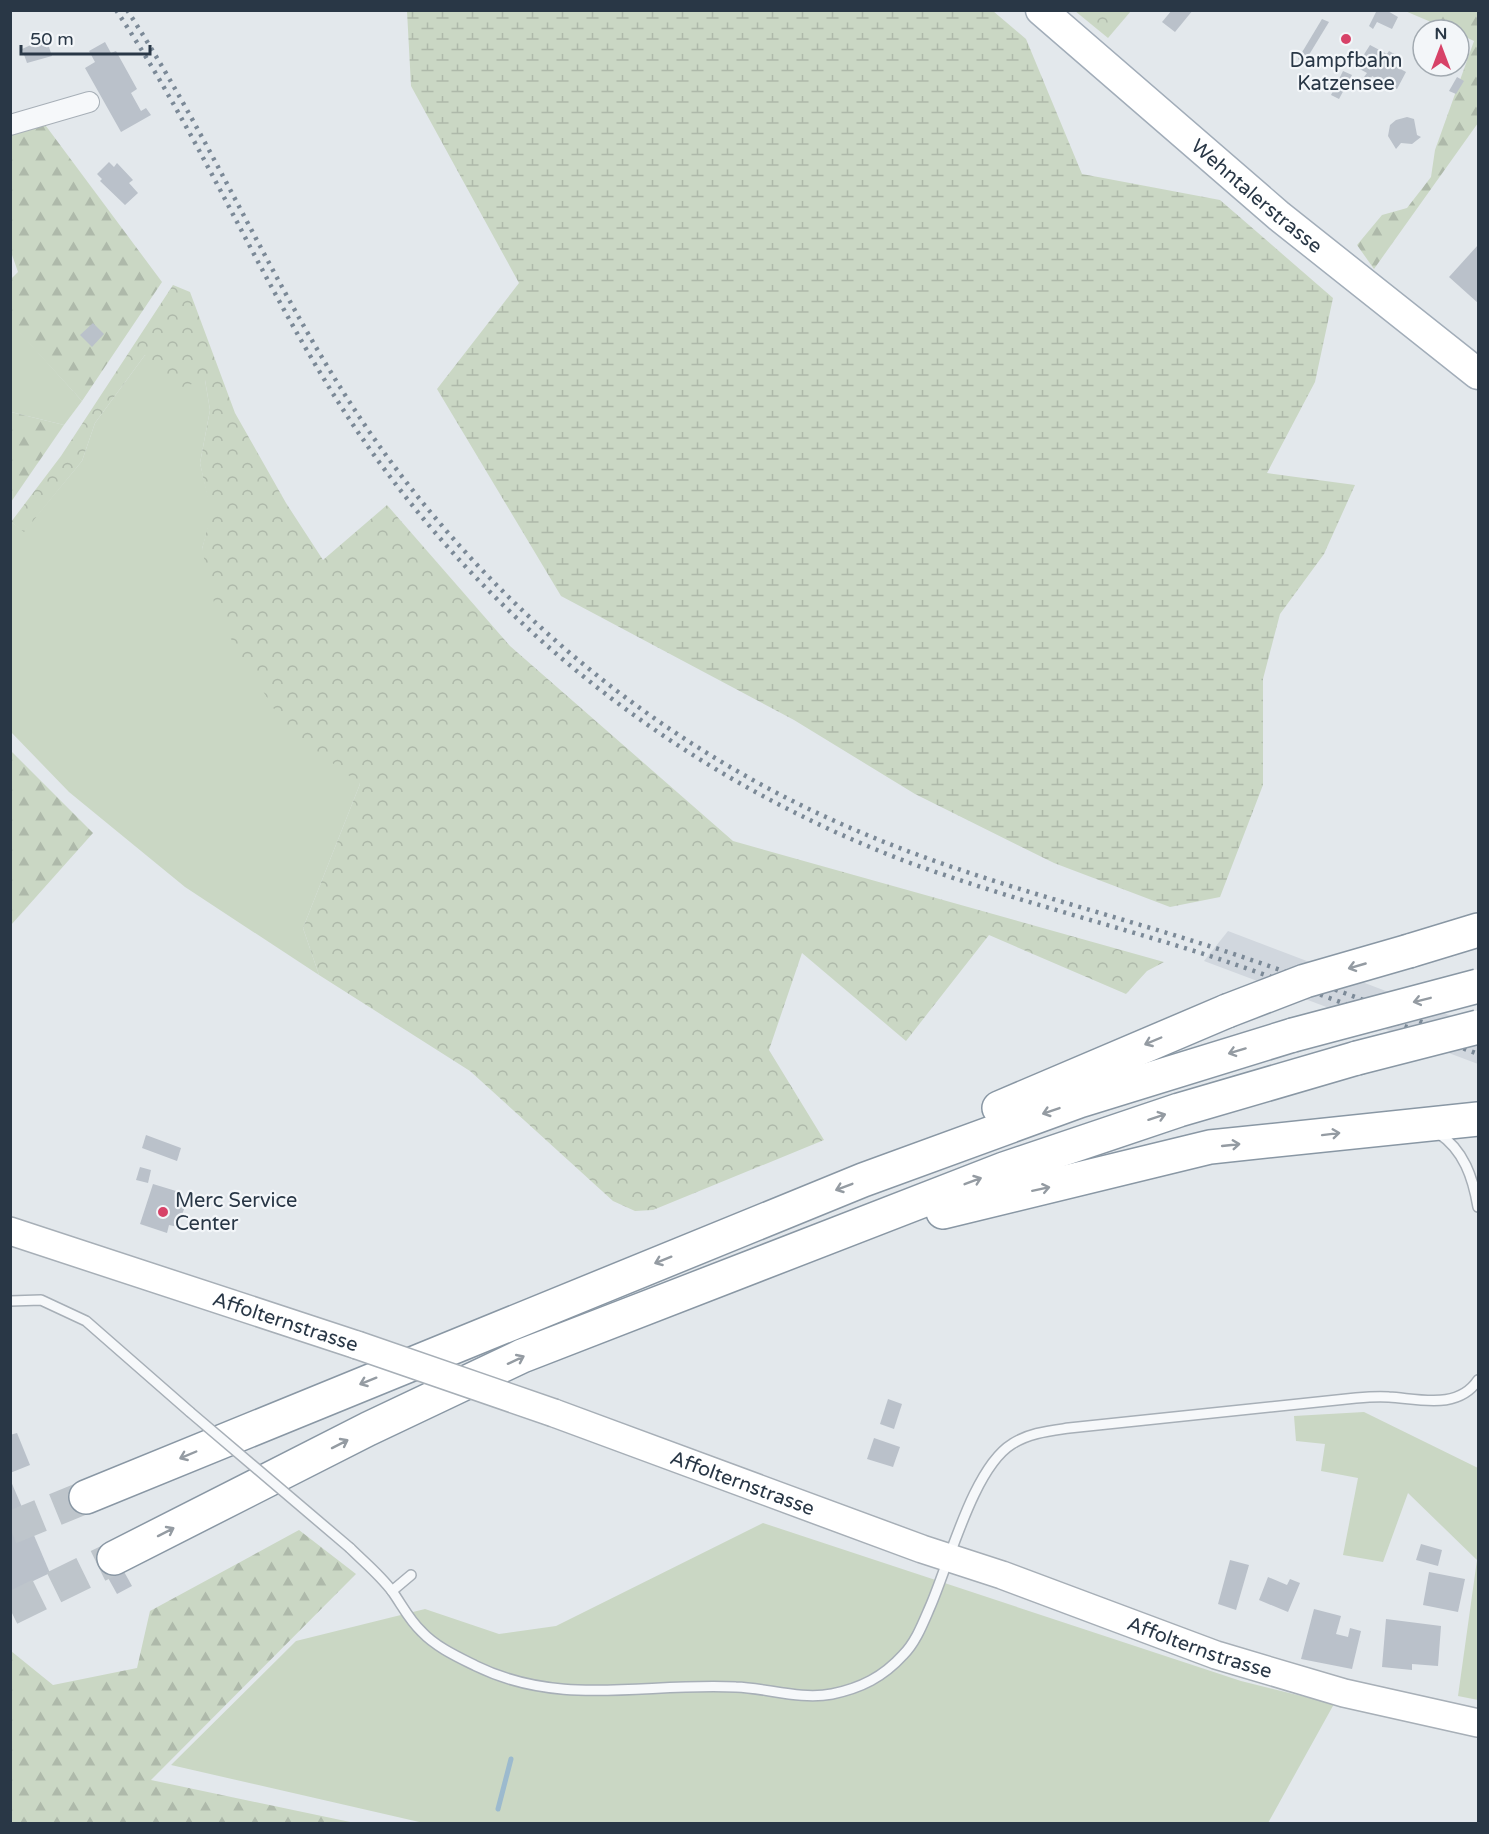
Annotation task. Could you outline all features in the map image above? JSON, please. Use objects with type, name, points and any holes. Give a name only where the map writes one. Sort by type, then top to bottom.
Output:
[{"type":"highway","points":[[898,1166],[993,1110],[1227,1011],[1305,981],[1479,930]]},
{"type":"highway","points":[[86,1497],[562,1301],[898,1166],[1079,1101],[1293,1035],[1479,986]]},
{"type":"highway","points":[[114,1558],[368,1429],[522,1356],[846,1228],[1081,1142],[1268,1083],[1479,1027]]},
{"type":"highway","points":[[723,1277],[788,1264],[878,1232],[976,1203],[1076,1182],[1159,1158],[1210,1147],[1479,1119]]},
{"type":"main road","name":"Wehntalerstrasse","points":[[1041,10],[1280,216],[1479,374]]},
{"type":"street","points":[[10,125],[89,102]]},
{"type":"street","name":"Affolternstrasse","points":[[10,1231],[357,1345],[554,1413],[1227,1659],[1359,1697],[1479,1723]]},
{"type":"lane","points":[[1421,1124],[1456,1147],[1470,1176],[1479,1207]]},
{"type":"lane","points":[[10,1301],[41,1300],[86,1321],[350,1548],[392,1591],[405,1613],[423,1634],[449,1652],[478,1668],[534,1686],[596,1693],[735,1686],[799,1695],[830,1694],[860,1687],[884,1674],[906,1653],[922,1627],[978,1483],[991,1463],[1011,1444],[1040,1432],[1356,1398],[1449,1401],[1473,1389],[1479,1380]]},
{"type":"lane","points":[[392,1591],[411,1575]]},
{"type":"shaded area","points":[[1228,931],[1478,1026],[1478,1064],[1204,961]]},
{"type":"green space","points":[[407,11],[993,11],[1026,39],[1082,174],[1220,200],[1333,298],[1315,382],[1267,473],[1355,485],[1324,554],[1280,614],[1263,679],[1263,785],[1220,897],[1170,907],[1054,863],[915,794],[794,720],[561,596],[437,389],[519,283],[411,86]]},
{"type":"green space","points":[[1075,11],[1131,11],[1108,38]]},
{"type":"green space","points":[[1405,11],[1478,11],[1478,123],[1374,269],[1357,245],[1382,215],[1407,208],[1431,177],[1435,150],[1461,78],[1471,78],[1471,49],[1474,41],[1471,40],[1471,18],[1422,18]]},
{"type":"green space","points":[[43,122],[162,282],[82,401],[15,328],[11,329],[10,280],[18,272],[11,252],[11,131]]},
{"type":"green space","points":[[173,285],[190,292],[235,413],[286,503],[323,560],[387,505],[510,646],[733,841],[1164,962],[1147,971],[1126,994],[989,935],[906,1041],[802,953],[769,1050],[824,1140],[653,1210],[635,1211],[613,1201],[470,1071],[319,975],[303,928],[360,784],[285,727],[217,616],[202,549],[211,514],[200,463],[210,410],[205,380],[169,391],[145,355],[95,423],[82,461],[24,532],[11,522],[61,456]]},
{"type":"green space","points":[[15,327],[82,401],[64,425],[11,412],[10,329]]},
{"type":"green space","points":[[145,355],[205,380],[210,410],[200,463],[212,514],[202,549],[360,784],[303,928],[319,975],[185,887],[69,792],[11,732],[11,522],[24,531],[82,461],[95,423]]},
{"type":"green space","points":[[10,412],[64,425],[11,502]]},
{"type":"green space","points":[[11,751],[93,833],[11,925]]},
{"type":"green space","points":[[1364,1412],[1478,1468],[1478,1700],[1458,1696],[1477,1560],[1408,1493],[1383,1562],[1343,1555],[1358,1478],[1321,1471],[1325,1444],[1296,1441],[1294,1416]]},
{"type":"green space","points":[[763,1523],[1241,1681],[1334,1704],[1268,1823],[428,1824],[171,1765],[296,1641],[425,1609],[499,1634],[556,1626]]},
{"type":"green space","points":[[299,1530],[356,1574],[151,1780],[355,1823],[11,1823],[11,1651],[53,1685],[137,1668],[150,1611]]},
{"type":"building","points":[[1172,10],[1193,10],[1175,32],[1162,22]]},
{"type":"building","points":[[1377,10],[1386,10],[1398,17],[1392,29],[1377,22],[1373,29],[1369,26]]},
{"type":"building","points":[[1322,19],[1329,22],[1304,63],[1298,59]]},
{"type":"building","points":[[46,38],[52,56],[27,63],[22,49]]},
{"type":"building","points":[[105,42],[111,53],[116,51],[137,89],[131,93],[141,111],[146,108],[151,115],[121,132],[85,68],[95,62],[89,51]]},
{"type":"building","points":[[1370,45],[1387,54],[1389,51],[1398,56],[1393,65],[1406,72],[1397,89],[1372,76],[1370,80],[1364,77],[1367,73],[1356,67]]},
{"type":"building","points":[[1343,71],[1352,75],[1339,99],[1331,95]]},
{"type":"building","points":[[1456,78],[1464,81],[1456,94],[1449,91]]},
{"type":"building","points":[[1407,117],[1414,119],[1417,135],[1421,137],[1412,144],[1401,143],[1396,149],[1388,136],[1390,125],[1396,120]]},
{"type":"building","points":[[109,162],[114,167],[117,163],[133,180],[129,183],[138,193],[125,205],[100,181],[102,179],[97,174]]},
{"type":"building","points":[[1478,245],[1478,303],[1449,277]]},
{"type":"building","points":[[93,323],[104,334],[92,347],[80,335]]},
{"type":"building","points":[[146,1135],[181,1148],[177,1161],[142,1148]]},
{"type":"building","points":[[140,1167],[151,1170],[148,1183],[136,1180]]},
{"type":"building","name":"Merc Service Center","points":[[153,1184],[176,1191],[175,1196],[187,1200],[178,1227],[169,1225],[167,1233],[140,1224]]},
{"type":"building","points":[[888,1399],[902,1404],[894,1429],[880,1424]]},
{"type":"building","points":[[17,1433],[30,1465],[10,1473],[10,1435]]},
{"type":"building","points":[[874,1438],[900,1447],[893,1467],[867,1459]]},
{"type":"building","points":[[10,1479],[50,1573],[10,1592]]},
{"type":"building","points":[[1421,1544],[1442,1550],[1438,1566],[1416,1560]]},
{"type":"building","points":[[1230,1560],[1249,1565],[1236,1610],[1218,1604]]},
{"type":"building","points":[[122,1568],[132,1586],[117,1594],[107,1576]]},
{"type":"building","points":[[1429,1572],[1465,1579],[1458,1612],[1423,1605]]},
{"type":"building","points":[[1268,1577],[1287,1585],[1290,1579],[1300,1583],[1288,1612],[1259,1600]]},
{"type":"building","points":[[1314,1609],[1341,1616],[1336,1634],[1348,1637],[1350,1628],[1361,1631],[1352,1669],[1301,1659]]},
{"type":"building","points":[[1386,1619],[1441,1626],[1438,1666],[1412,1664],[1412,1670],[1382,1667]]},
{"type":"waterway","points":[[498,1809],[511,1759]]},
{"type":"tunnel","points":[[10,1528],[86,1497]]},
{"type":"tunnel","points":[[10,1609],[114,1558]]},
{"type":"railway","points":[[116,10],[152,66],[185,124],[312,359],[385,470],[438,535],[494,597],[556,653],[620,705],[689,753],[761,795],[836,832],[913,864],[1023,900],[1207,955],[1478,1054]]},
{"type":"railway","points":[[127,10],[195,124],[321,356],[356,412],[394,466],[441,525],[492,580],[546,632],[603,680],[663,725],[726,765],[792,801],[860,832],[946,865],[1243,957],[1478,1043]]},
{"type":"place","name":"Dampfbahn Katzensee","points":[[1346,39]]},
{"type":"place","name":"Merc Service Center","points":[[163,1212]]}]
